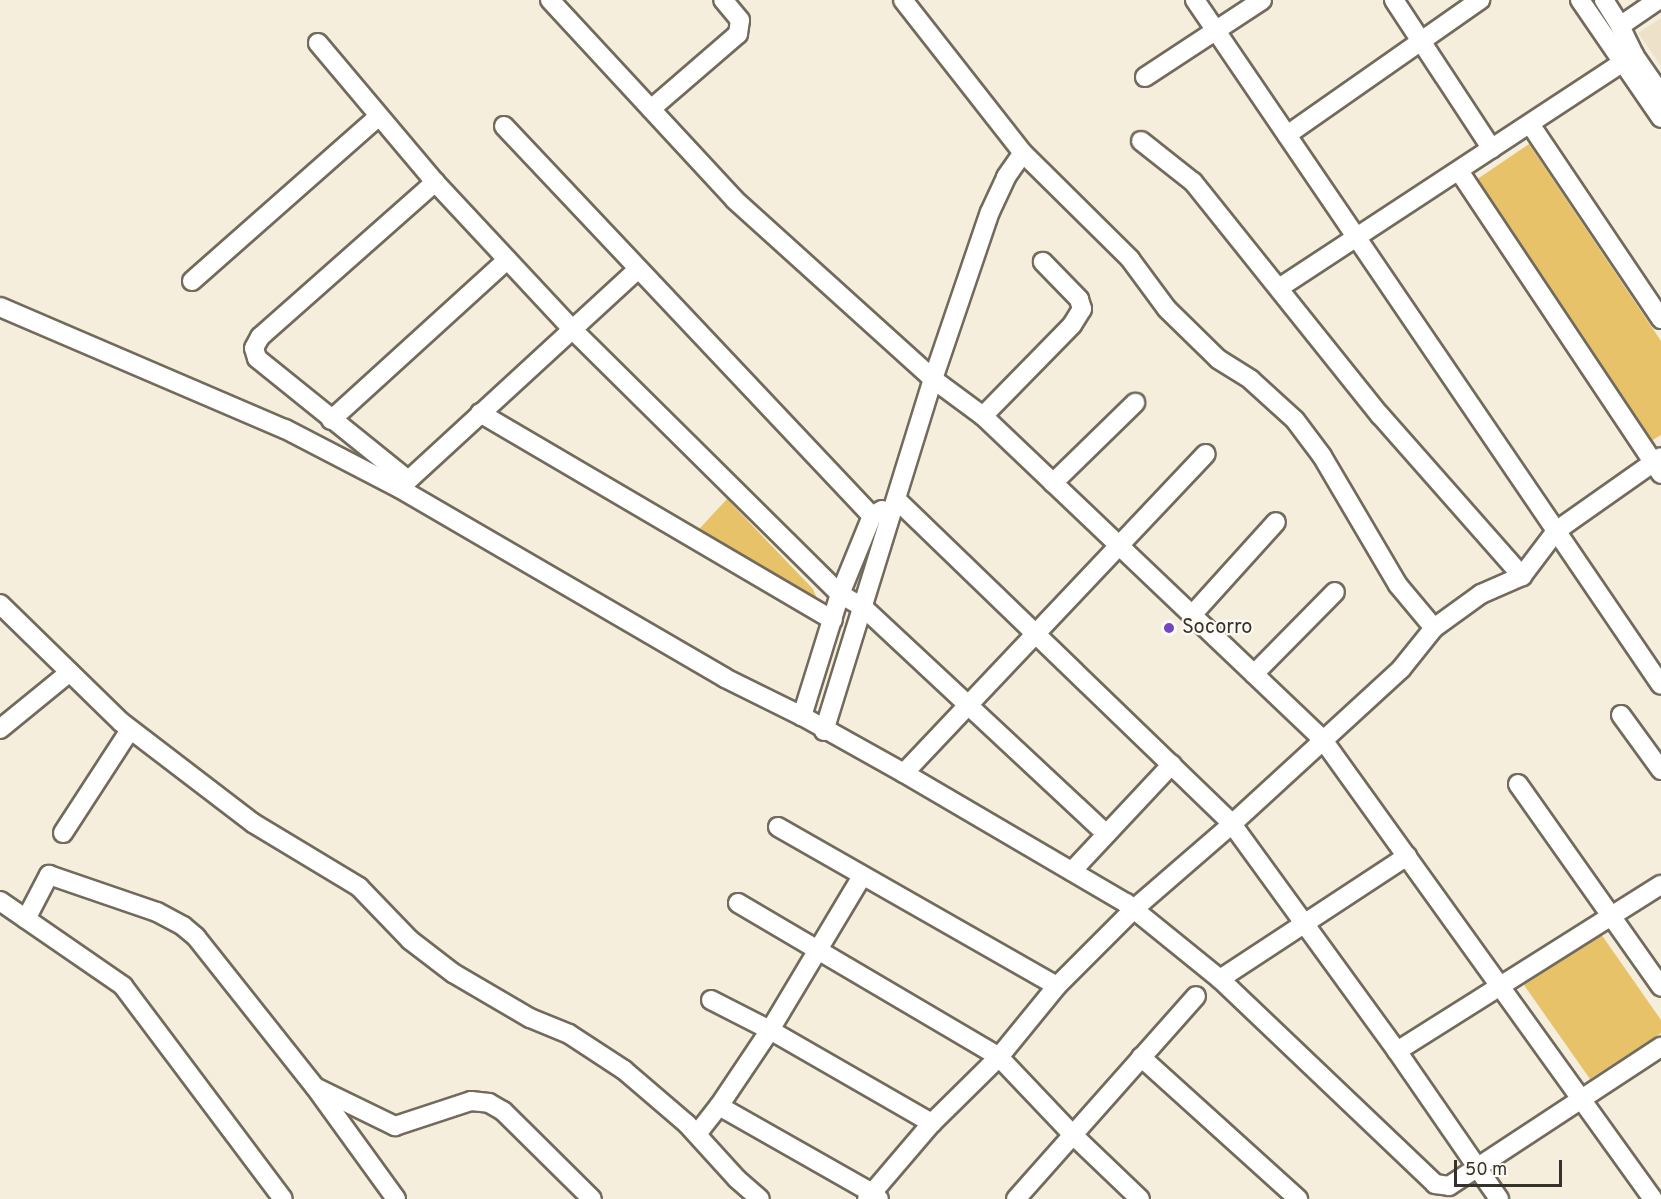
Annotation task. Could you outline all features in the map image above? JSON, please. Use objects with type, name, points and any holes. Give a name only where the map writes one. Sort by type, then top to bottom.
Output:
[{"type":"street","points":[[550,0],[735,200],[933,379],[983,416],[1323,740],[1653,1199]]},
{"type":"street","points":[[651,109],[738,34],[740,20],[723,0]]},
{"type":"street","points":[[903,0],[1023,153],[1130,259],[1175,317],[1218,359],[1251,380],[1295,420],[1322,456],[1398,585],[1434,628]]},
{"type":"street","points":[[1195,0],[1661,685]]},
{"type":"street","points":[[1145,77],[1262,0]]},
{"type":"street","points":[[1394,0],[1492,149]]},
{"type":"street","points":[[1287,135],[1480,0]]},
{"type":"street","points":[[1580,0],[1628,59],[1661,94]]},
{"type":"street","points":[[1604,0],[1620,26],[1628,59],[1661,118]]},
{"type":"street","points":[[1620,26],[1658,0]]},
{"type":"street","points":[[318,43],[435,182],[572,329],[840,594],[864,608],[1106,834]]},
{"type":"street","points":[[1279,288],[1628,59]]},
{"type":"street","points":[[192,281],[379,116]]},
{"type":"street","points":[[1530,124],[1661,319]]},
{"type":"street","points":[[504,126],[872,516]]},
{"type":"street","points":[[1141,141],[1193,182],[1380,416],[1522,576]]},
{"type":"street","points":[[824,731],[864,608],[933,379],[990,212],[1006,177],[1023,153]]},
{"type":"street","points":[[719,1106],[873,1197],[932,1124],[999,1057],[1057,986],[1134,909],[1232,824],[1401,669],[1434,628],[1481,594],[1522,576],[1556,531],[1658,464],[1459,171]]},
{"type":"street","points":[[404,484],[254,353],[256,341],[435,182]]},
{"type":"street","points":[[331,420],[507,260]]},
{"type":"street","points":[[983,416],[1072,325],[1082,309],[1078,299],[1043,262]]},
{"type":"street","points":[[404,484],[638,268]]},
{"type":"street","points":[[0,307],[285,429],[404,484],[695,661],[802,716],[824,731],[904,773],[1072,871],[1134,909],[1220,979],[1435,1184],[1449,1186],[1661,1047]]},
{"type":"street","points":[[1053,483],[1135,403]]},
{"type":"street","points":[[480,413],[833,620]]},
{"type":"street","points":[[904,773],[1206,454]]},
{"type":"street","points":[[802,716],[840,594],[872,516],[897,500]]},
{"type":"street","points":[[897,500],[1232,824],[1397,1052],[1499,1199]]},
{"type":"street","points":[[1192,615],[1276,522]]},
{"type":"street","points":[[1254,674],[1335,592]]},
{"type":"street","points":[[0,604],[130,730],[253,823],[359,887],[410,940],[453,973],[530,1018],[569,1034],[650,1090],[697,1134],[737,1179],[760,1199]]},
{"type":"street","points":[[0,729],[70,672]]},
{"type":"street","points":[[1622,715],[1661,770]]},
{"type":"street","points":[[63,833],[130,730]]},
{"type":"street","points":[[1072,871],[1172,764]]},
{"type":"street","points":[[1518,784],[1661,987]]},
{"type":"street","points":[[778,826],[1057,986]]},
{"type":"street","points":[[1220,979],[1407,856]]},
{"type":"street","points":[[26,918],[49,875],[157,912],[183,926],[195,937],[315,1087],[396,1199]]},
{"type":"street","points":[[697,1134],[719,1106],[770,1030],[815,951],[862,876]]},
{"type":"street","points":[[1397,1052],[1661,885]]},
{"type":"street","points":[[0,901],[123,986],[282,1199]]},
{"type":"street","points":[[738,903],[815,951],[999,1057],[1072,1134],[1140,1199]]},
{"type":"street","points":[[1016,1199],[1196,996]]},
{"type":"street","points":[[711,1000],[770,1030],[932,1124]]},
{"type":"street","points":[[1141,1057],[1298,1199]]},
{"type":"street","points":[[315,1087],[395,1126],[471,1101],[489,1103],[503,1111],[592,1199]]},
{"type":"shaded area","points":[[1661,18],[1661,66],[1638,33]]},
{"type":"shaded area","points":[[1529,144],[1661,341],[1661,435],[1651,441],[1476,180]]},
{"type":"shaded area","points":[[727,499],[813,589],[818,601],[689,540]]},
{"type":"shaded area","points":[[1601,934],[1661,1020],[1661,1033],[1590,1079],[1524,985]]},
{"type":"place","name":"Socorro","points":[[1169,628]]}]
